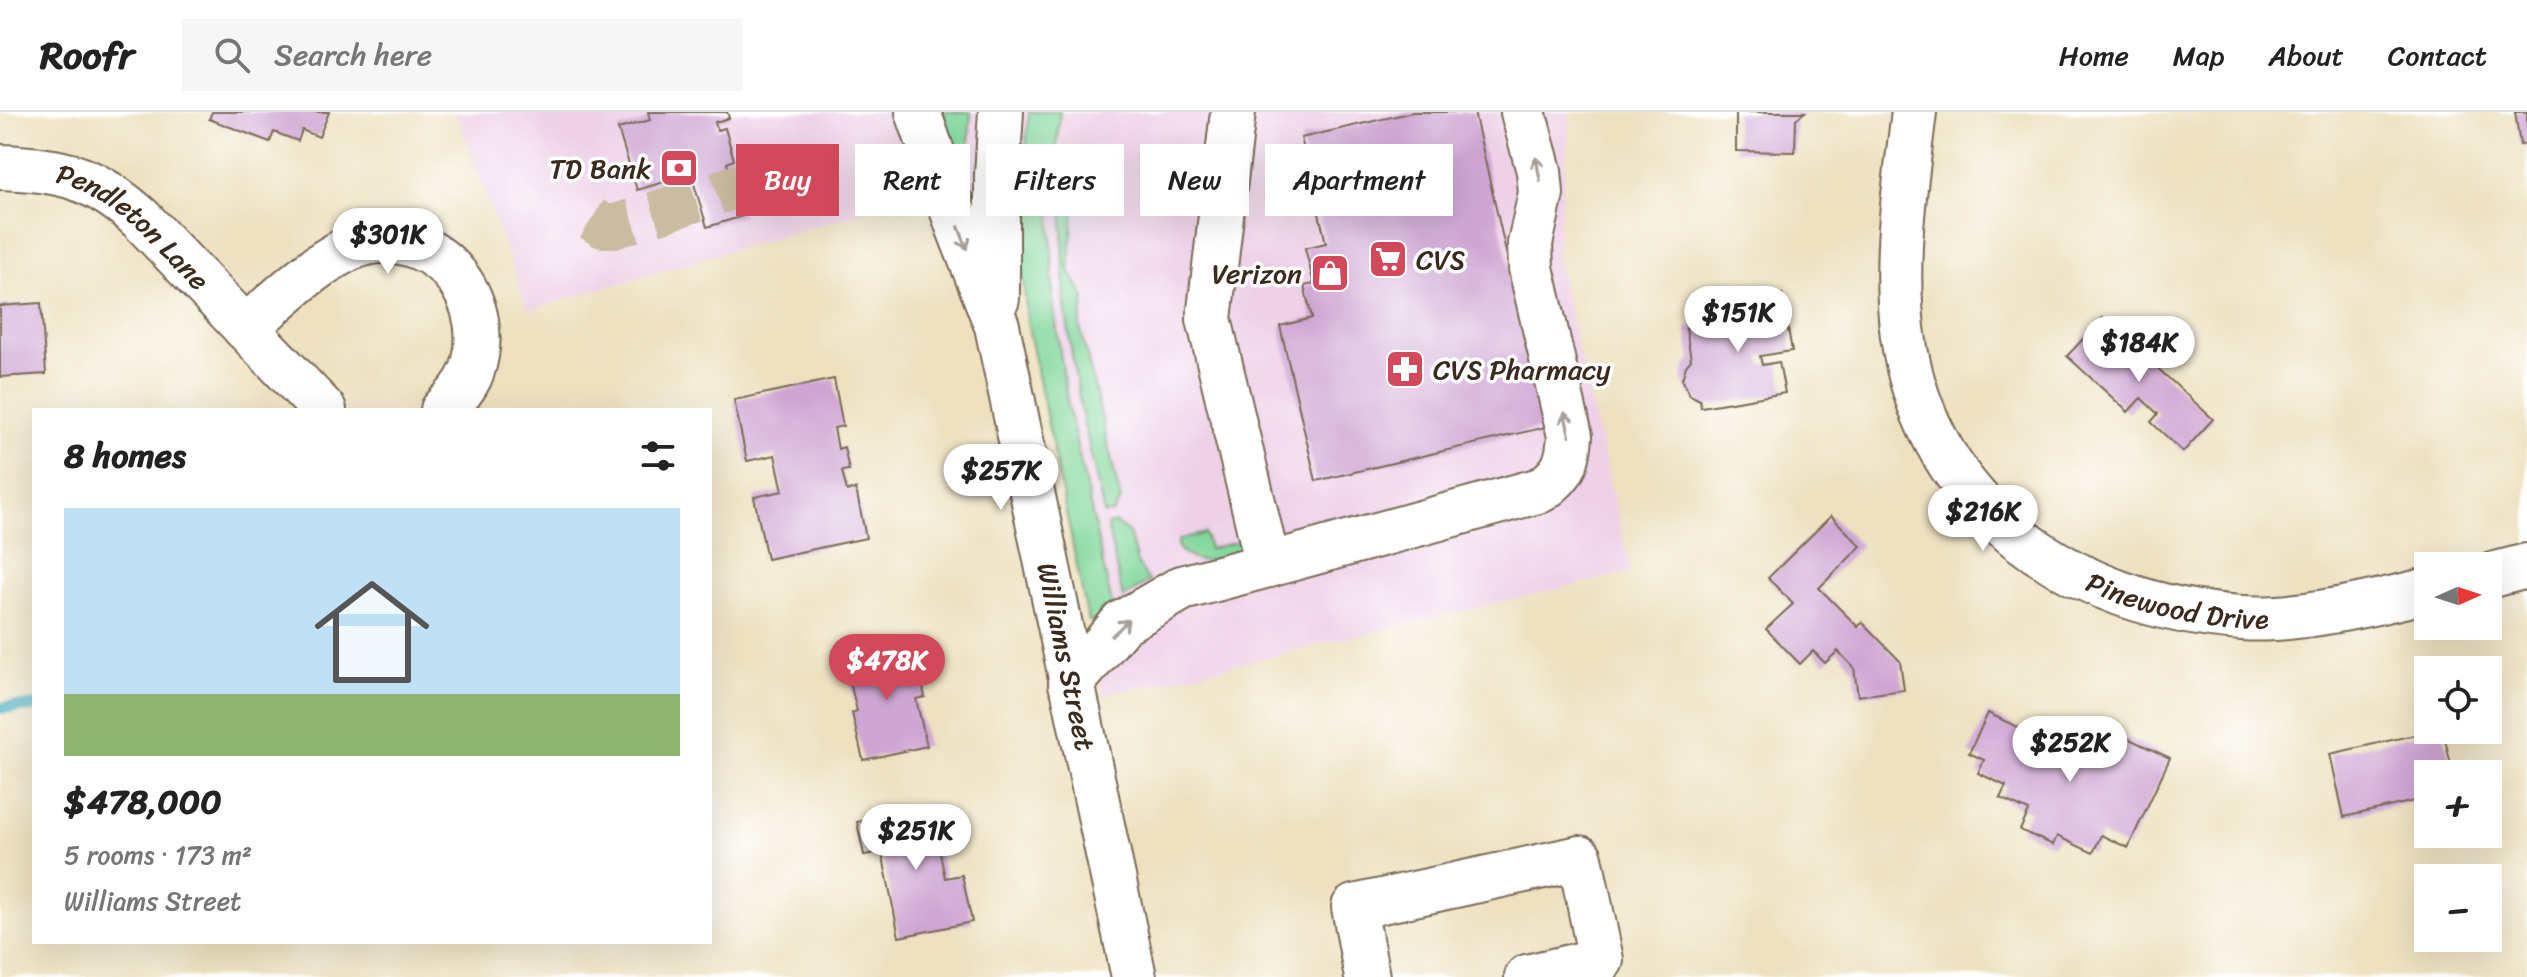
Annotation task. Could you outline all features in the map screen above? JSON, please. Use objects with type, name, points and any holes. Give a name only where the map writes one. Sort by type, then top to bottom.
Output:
[{"type":"street","name":"Williams Street","points":[[918,112],[997,326],[1134,977]]},
{"type":"street","points":[[997,326],[997,175],[1001,112]]},
{"type":"street","points":[[1233,112],[1209,319],[1268,565]]},
{"type":"street","points":[[1071,684],[1122,623],[1182,588],[1541,490],[1556,480],[1568,459],[1570,436],[1531,268],[1530,244],[1541,193],[1539,171],[1523,112]]},
{"type":"street","name":"Pinewood Drive","points":[[1914,112],[1901,219],[1899,299],[1910,371],[1935,437],[1957,473],[1984,507],[2015,537],[2051,562],[2091,583],[2132,599],[2184,611],[2244,619],[2294,616],[2414,593]]},
{"type":"street","name":"Pendleton Lane","points":[[0,167],[59,172],[87,181],[117,198],[141,219],[322,408]]},
{"type":"street","points":[[245,328],[326,261],[348,249],[372,242],[397,242],[421,249],[442,261],[460,279],[472,301],[478,324],[478,349],[471,373],[459,394],[445,408]]},
{"type":"street","points":[[2502,572],[2527,566]]},
{"type":"street","points":[[1367,977],[1354,907],[1580,858],[1601,960],[1527,977]]},
{"type":"shaded area","points":[[456,112],[1571,112],[1556,255],[1631,572],[1104,695],[1027,321],[1021,254],[1022,216],[1124,216],[1124,144],[986,144],[986,194],[970,193],[970,144],[855,144],[855,214],[528,310]]},
{"type":"green space","points":[[943,112],[971,112],[969,144],[953,144]]},
{"type":"green space","points":[[1029,112],[1060,112],[1057,144],[1026,144]]},
{"type":"green space","points":[[1022,216],[1051,216],[1053,303],[1068,406],[1112,605],[1094,622],[1088,620],[1027,321],[1021,254]]},
{"type":"green space","points":[[1063,216],[1074,216],[1069,270],[1085,298],[1080,327],[1121,500],[1113,513],[1104,514],[1081,409],[1065,304]]},
{"type":"green space","points":[[1115,523],[1129,533],[1137,563],[1149,581],[1123,598],[1107,525]]},
{"type":"green space","points":[[1205,533],[1209,549],[1236,542],[1240,544],[1240,554],[1198,560],[1177,546],[1179,540]]},
{"type":"building","points":[[212,112],[329,112],[319,137],[302,130],[298,141],[274,132],[270,142],[209,119]]},
{"type":"building","name":"TD Bank","points":[[648,112],[727,112],[729,118],[715,122],[717,130],[725,128],[734,160],[727,163],[736,193],[736,216],[743,216],[707,227],[691,174],[637,190],[618,129],[650,120]]},
{"type":"building","points":[[1413,112],[1474,112],[1546,427],[1316,481],[1280,326],[1312,318],[1304,286],[1314,284],[1305,248],[1326,243],[1320,216],[1453,216],[1453,144],[1302,144],[1301,138]]},
{"type":"building","points":[[1736,112],[1805,112],[1796,119],[1795,152],[1736,151]]},
{"type":"building","points":[[2515,112],[2527,112],[2527,144],[2520,145]]},
{"type":"building","points":[[1782,294],[1792,351],[1760,356],[1762,365],[1779,362],[1785,393],[1701,407],[1700,400],[1690,395],[1682,379],[1691,360],[1686,328],[1737,319],[1735,303]]},
{"type":"building","points":[[41,303],[46,374],[0,377],[0,306]]},
{"type":"building","points":[[2103,318],[2213,419],[2183,452],[2151,422],[2158,414],[2141,398],[2128,412],[2067,356]]},
{"type":"building","points":[[834,379],[843,426],[834,428],[838,449],[844,447],[849,470],[842,471],[847,491],[856,489],[866,538],[767,559],[754,497],[783,491],[775,455],[747,461],[734,400]]},
{"type":"building","points":[[1831,516],[1861,546],[1819,588],[1858,627],[1862,622],[1900,661],[1904,690],[1858,696],[1854,668],[1838,651],[1825,663],[1813,651],[1800,664],[1766,629],[1793,604],[1768,578]]},
{"type":"building","points":[[914,645],[925,697],[916,699],[927,746],[863,760],[852,713],[857,711],[845,661]]},
{"type":"building","points":[[1988,713],[2040,738],[2045,726],[2070,737],[2065,749],[2084,758],[2087,751],[2110,762],[2123,736],[2170,758],[2128,848],[2101,835],[2093,853],[2057,836],[2053,845],[2020,830],[2029,811],[2000,798],[2006,786],[1978,773],[1984,760],[1969,753]]},
{"type":"building","points":[[2414,735],[2414,744],[2446,744],[2450,760],[2414,760],[2414,801],[2344,817],[2330,754]]},
{"type":"building","points":[[931,808],[945,878],[962,875],[972,922],[899,937],[882,852],[864,855],[857,822]]},
{"type":"waterway","points":[[0,708],[32,706]]},
{"type":"tunnel","points":[[592,219],[603,226],[616,226],[736,187]]},
{"type":"place","name":"TD Bank","points":[[679,168]]},
{"type":"place","name":"CVS","points":[[1388,259]]},
{"type":"place","name":"Verizon","points":[[1330,273]]},
{"type":"place","name":"CVS Pharmacy","points":[[1405,369]]}]
